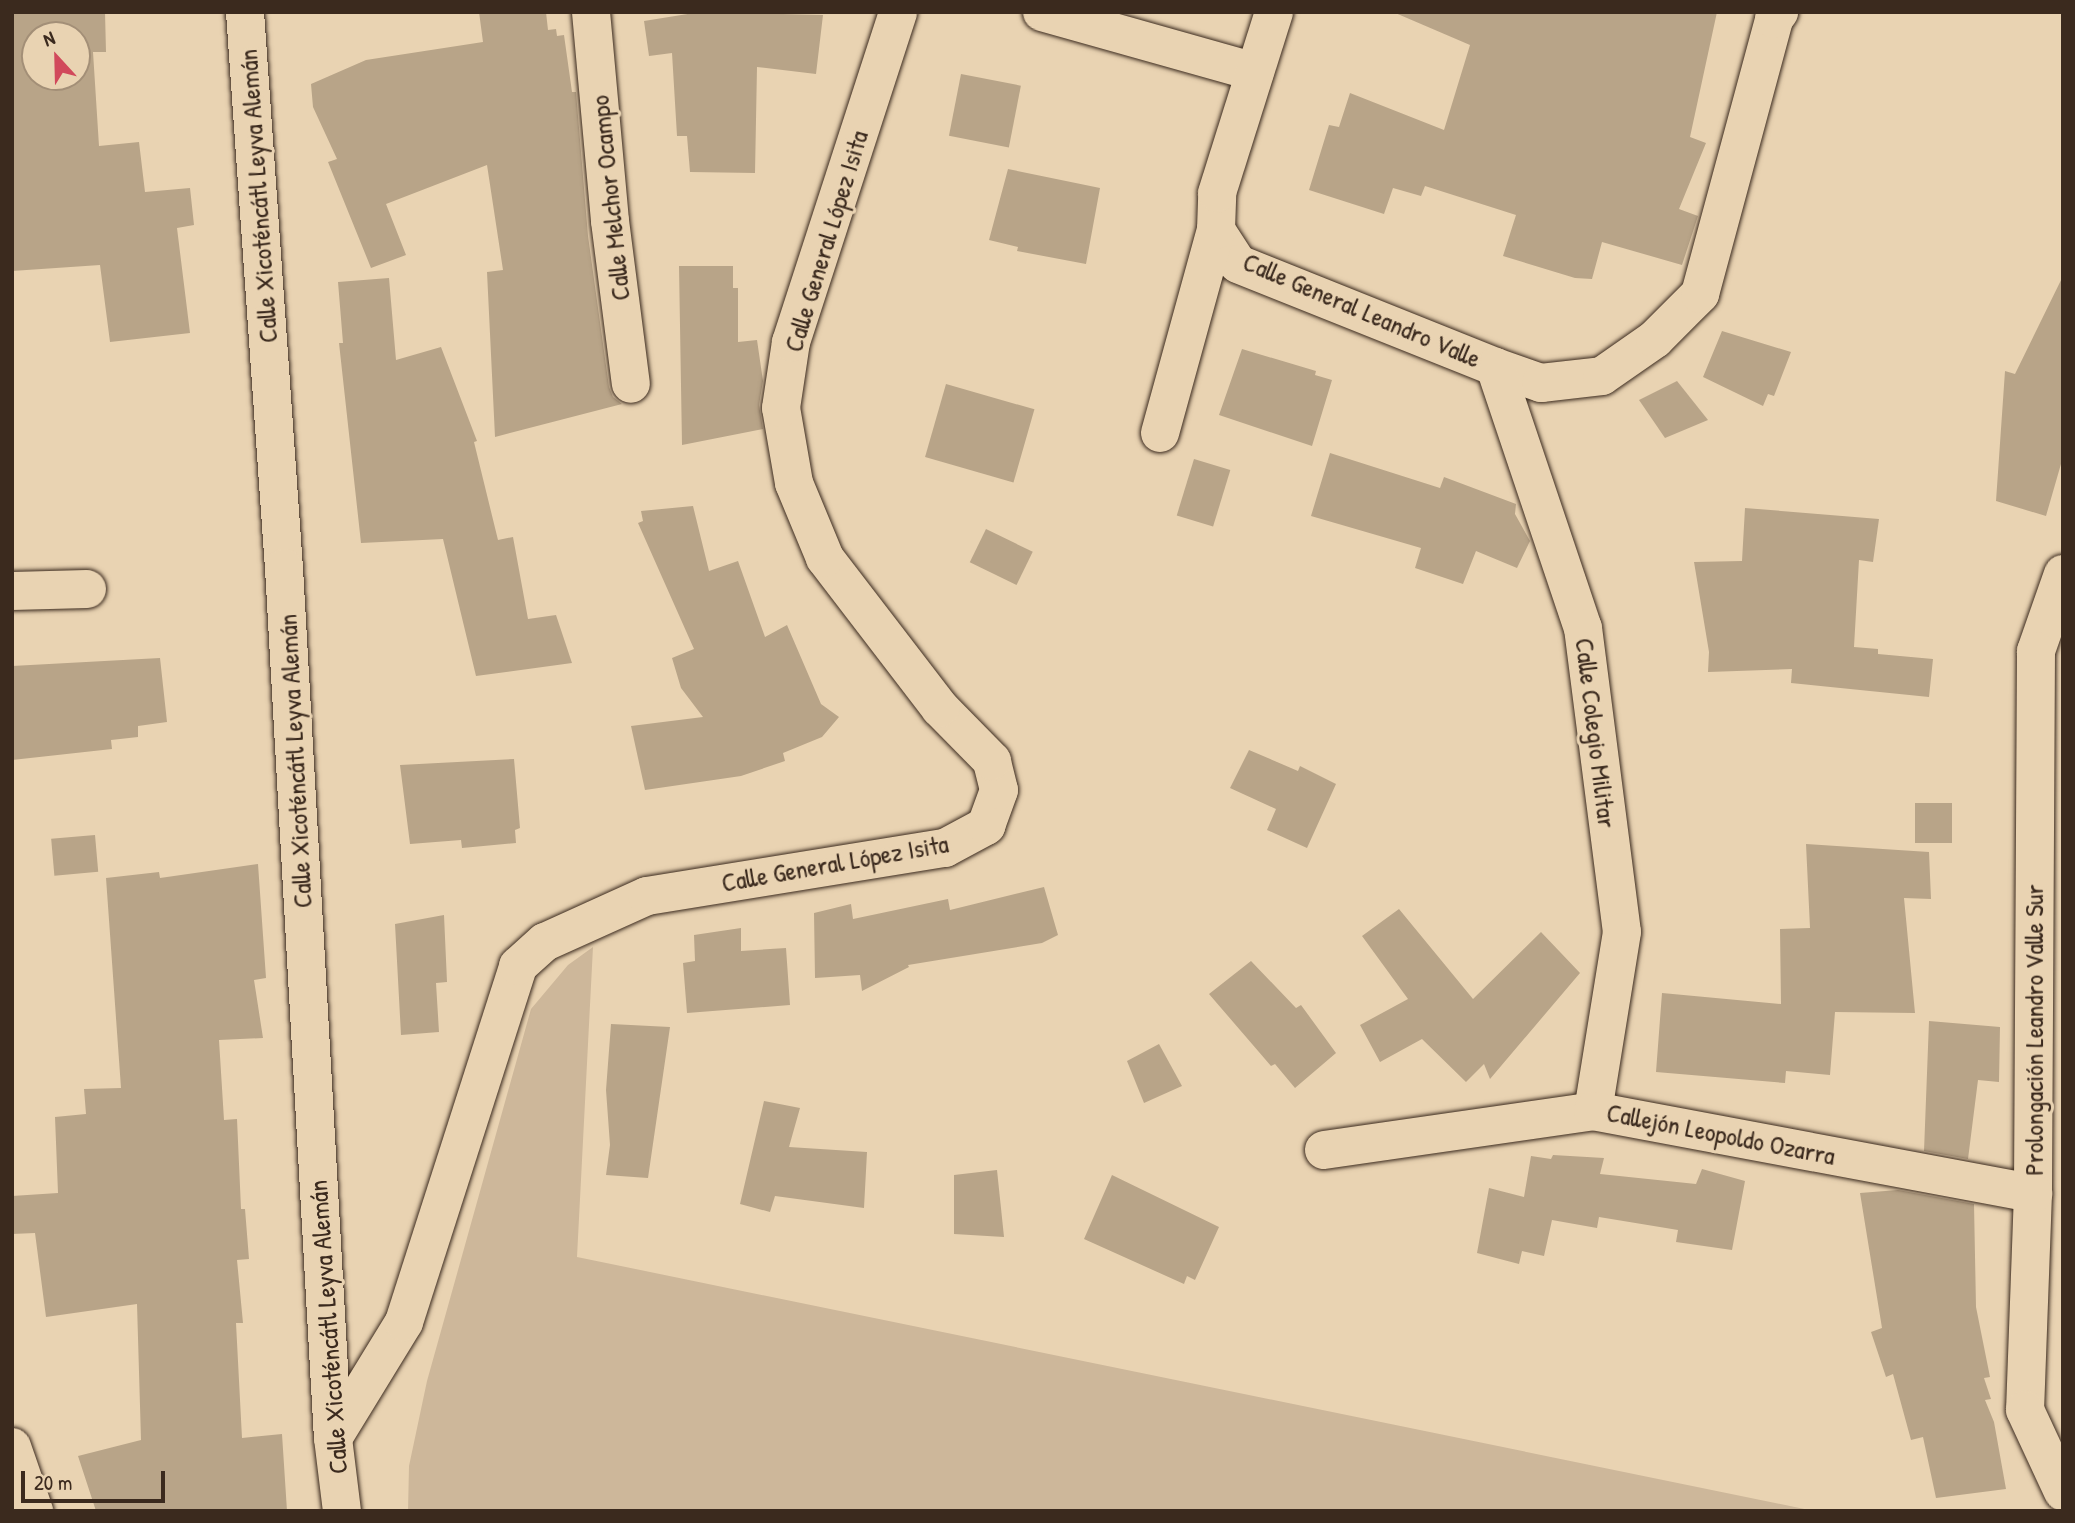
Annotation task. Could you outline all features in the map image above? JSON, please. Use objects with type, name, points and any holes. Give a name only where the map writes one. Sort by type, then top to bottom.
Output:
[{"type":"street","name":"Calle Xicoténcátl Leyva Alemán","points":[[245,12],[285,582],[333,1438],[342,1511]]},
{"type":"street","name":"Calle Melchor Ocampo","points":[[591,12],[610,221],[631,384]]},
{"type":"street","name":"Calle General López Isita","points":[[333,1438],[404,1322],[518,966],[545,942],[647,896],[945,848],[986,826],[999,790],[992,761],[940,708],[825,558],[794,483],[781,408],[791,342],[898,12]]},
{"type":"street","points":[[1042,12],[1255,72]]},
{"type":"street","name":"Calle General Leandro Valle","points":[[1274,12],[1217,193],[1216,230],[1238,264],[1541,383],[1602,376],[1655,339],[1700,294],[1774,19],[1779,12]]},
{"type":"street","points":[[1160,433],[1216,230]]},
{"type":"street","name":"Calle Colegio Militar","points":[[1495,367],[1583,628],[1622,932],[1593,1111]]},
{"type":"street","name":"Prolongación Leandro Valle Sur","points":[[2060,1488],[2025,1410],[2034,1193],[2049,654],[2063,574]]},
{"type":"street","points":[[12,591],[87,590]]},
{"type":"street","name":"Callejón Leopoldo Ozarra","points":[[1324,1150],[1593,1111],[2034,1193]]},
{"type":"street","points":[[12,1447],[34,1511]]},
{"type":"shaded area","points":[[593,947],[577,1257],[1814,1511],[408,1511],[409,1466],[427,1381],[531,1009],[568,965]]},
{"type":"building","points":[[12,12],[105,12],[106,52],[93,52],[99,146],[139,142],[145,192],[190,188],[194,225],[177,228],[190,333],[110,342],[100,265],[12,271]]},
{"type":"building","points":[[479,12],[546,12],[548,30],[556,29],[557,36],[564,35],[572,92],[576,92],[588,236],[609,387],[613,397],[622,404],[495,437],[487,272],[503,270],[487,165],[386,204],[406,255],[371,268],[328,162],[337,159],[313,107],[311,84],[366,60],[483,42]]},
{"type":"building","points":[[700,12],[823,15],[816,74],[757,67],[755,173],[690,172],[687,136],[677,136],[672,53],[649,56],[644,21]]},
{"type":"building","points":[[1393,12],[1717,12],[1690,137],[1706,143],[1679,209],[1698,216],[1682,265],[1602,242],[1592,279],[1575,278],[1503,256],[1516,215],[1425,186],[1421,196],[1393,188],[1384,214],[1309,190],[1329,125],[1339,127],[1350,93],[1444,130],[1470,45]]},
{"type":"building","points":[[961,74],[1021,86],[1009,147],[949,136]]},
{"type":"building","points":[[1008,169],[1100,188],[1086,264],[1017,251],[1018,247],[989,240]]},
{"type":"building","points":[[679,266],[733,266],[733,288],[738,288],[738,342],[757,340],[763,381],[759,405],[763,429],[682,445]]},
{"type":"building","points":[[2063,276],[2063,457],[2046,516],[1996,501],[2005,371],[2015,374]]},
{"type":"building","points":[[389,278],[396,360],[441,347],[477,441],[474,442],[498,540],[513,537],[528,619],[556,615],[572,663],[476,676],[443,539],[361,543],[339,343],[343,343],[338,282]]},
{"type":"building","points":[[1722,331],[1791,352],[1774,396],[1768,394],[1763,406],[1703,377]]},
{"type":"building","points":[[1242,349],[1316,371],[1315,375],[1332,380],[1312,446],[1219,415]]},
{"type":"building","points":[[1677,381],[1708,420],[1665,438],[1639,400]]},
{"type":"building","points":[[946,384],[1034,409],[1013,482],[925,457]]},
{"type":"building","points":[[1330,453],[1440,488],[1444,477],[1516,504],[1515,514],[1530,541],[1517,568],[1476,551],[1463,584],[1415,568],[1421,548],[1311,516]]},
{"type":"building","points":[[1194,459],[1230,470],[1213,527],[1177,515]]},
{"type":"building","points":[[693,506],[709,571],[738,561],[765,637],[787,625],[821,704],[839,717],[822,737],[783,753],[785,761],[741,776],[645,790],[631,726],[703,717],[681,688],[672,658],[694,649],[638,523],[643,521],[641,511]]},
{"type":"building","points":[[1745,508],[1879,519],[1873,562],[1859,560],[1854,647],[1878,649],[1878,654],[1933,659],[1929,697],[1791,683],[1792,669],[1708,672],[1709,652],[1694,562],[1742,561]]},
{"type":"building","points":[[986,529],[1033,552],[1017,585],[970,562]]},
{"type":"building","points":[[160,658],[167,722],[138,726],[138,737],[111,740],[112,749],[12,760],[12,666]]},
{"type":"building","points":[[1249,750],[1298,771],[1300,766],[1336,784],[1307,848],[1267,830],[1276,809],[1230,788]]},
{"type":"building","points":[[514,759],[520,828],[515,830],[516,843],[462,848],[461,840],[410,844],[400,765]]},
{"type":"building","points":[[1915,803],[1952,803],[1952,843],[1915,843]]},
{"type":"building","points":[[95,835],[98,872],[54,876],[51,839]]},
{"type":"building","points":[[1806,844],[1929,852],[1931,899],[1904,898],[1915,1013],[1835,1012],[1830,1075],[1786,1071],[1785,1083],[1656,1072],[1662,993],[1781,1004],[1780,929],[1810,928]]},
{"type":"building","points":[[258,864],[266,978],[254,980],[263,1038],[219,1040],[224,1120],[237,1119],[241,1209],[245,1209],[249,1259],[237,1260],[243,1323],[236,1323],[242,1438],[282,1434],[287,1511],[96,1511],[78,1456],[141,1440],[137,1304],[46,1317],[35,1233],[12,1234],[12,1196],[58,1193],[55,1117],[86,1114],[84,1089],[121,1088],[106,878],[159,872],[160,878]]},
{"type":"building","points":[[1044,887],[1058,935],[1042,943],[908,965],[909,967],[862,991],[860,975],[815,978],[814,913],[851,904],[853,919],[948,899],[950,910]]},
{"type":"building","points":[[1399,909],[1473,999],[1541,932],[1580,973],[1490,1079],[1484,1064],[1466,1082],[1422,1039],[1380,1062],[1360,1025],[1408,999],[1362,936]]},
{"type":"building","points":[[444,915],[447,982],[436,983],[439,1032],[401,1035],[395,924]]},
{"type":"building","points":[[741,928],[741,951],[786,948],[790,1005],[687,1013],[683,963],[695,961],[694,935]]},
{"type":"building","points":[[1251,961],[1296,1008],[1301,1005],[1336,1053],[1295,1088],[1275,1064],[1271,1066],[1209,994]]},
{"type":"building","points":[[1929,1021],[2000,1027],[1999,1082],[1978,1080],[1968,1159],[1924,1151]]},
{"type":"building","points":[[611,1024],[670,1027],[648,1178],[606,1175],[610,1145],[606,1090]]},
{"type":"building","points":[[1159,1044],[1182,1086],[1144,1103],[1127,1061]]},
{"type":"building","points":[[764,1101],[800,1108],[789,1147],[867,1152],[864,1208],[775,1196],[770,1212],[740,1204]]},
{"type":"building","points":[[1553,1155],[1604,1158],[1600,1174],[1696,1184],[1702,1169],[1745,1181],[1732,1250],[1676,1242],[1678,1230],[1599,1217],[1597,1228],[1552,1220],[1544,1256],[1522,1251],[1519,1264],[1477,1253],[1489,1188],[1524,1197],[1531,1156],[1551,1159]]},
{"type":"building","points":[[997,1170],[1004,1237],[954,1234],[954,1175]]},
{"type":"building","points":[[1112,1175],[1219,1227],[1195,1280],[1187,1276],[1184,1284],[1084,1239]]},
{"type":"building","points":[[1898,1190],[1974,1204],[1976,1307],[1990,1377],[1984,1378],[1991,1399],[1985,1400],[1994,1422],[2006,1489],[1936,1498],[1923,1437],[1911,1440],[1893,1374],[1886,1377],[1871,1332],[1882,1328],[1860,1193]]}]
